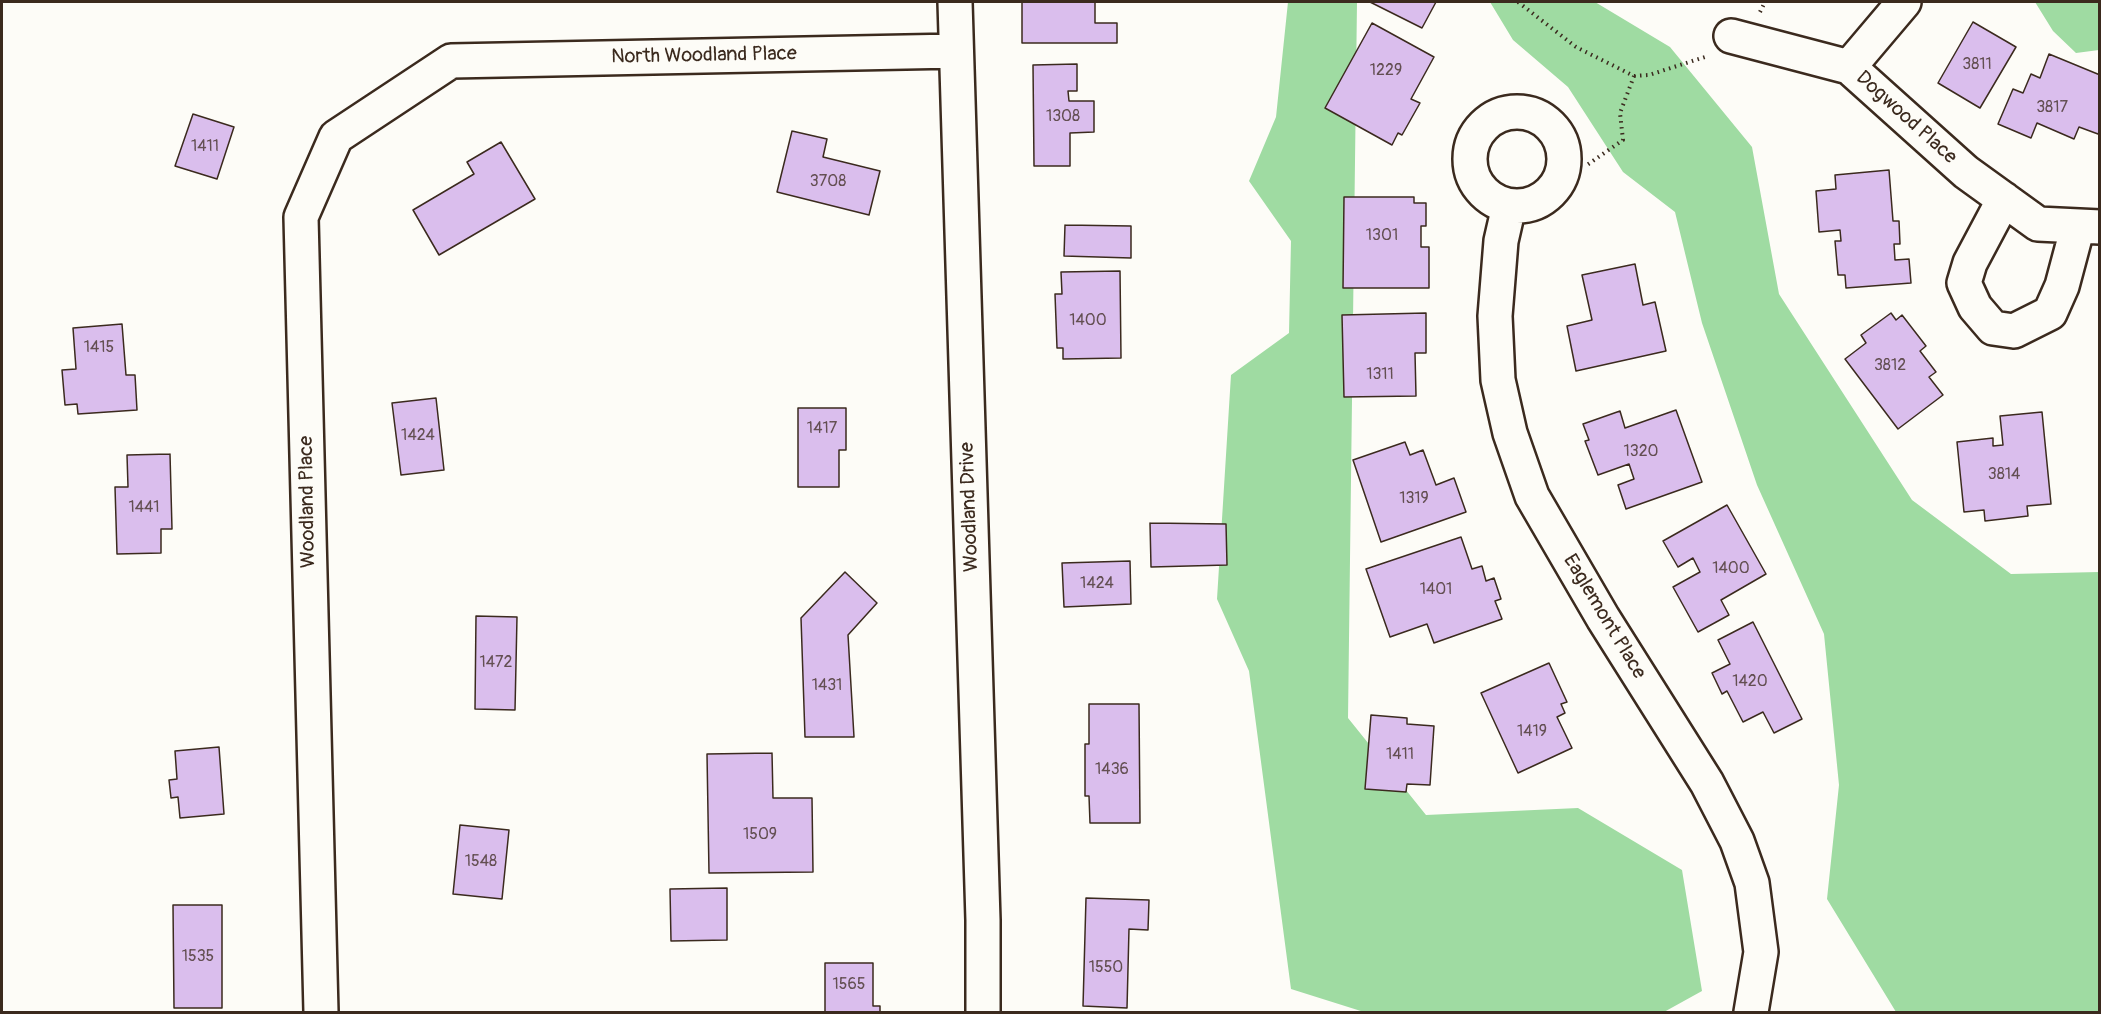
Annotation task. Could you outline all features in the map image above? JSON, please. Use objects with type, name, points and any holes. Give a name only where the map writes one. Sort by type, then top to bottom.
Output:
[{"type":"street","name":"Woodland Drive","points":[[955,2],[983,920],[983,1012]]},
{"type":"street","points":[[1849,66],[1904,2]]},
{"type":"street","name":"Dogwood Place","points":[[1722,46],[1849,66],[1966,172],[2004,199],[2038,224],[2089,227],[2050,313],[2014,331],[1993,328],[1975,307],[1964,283],[1970,263],[2004,199]]},
{"type":"street","name":"North Woodland Place","points":[[451,61],[956,51]]},
{"type":"street","name":"Woodland Place","points":[[321,1012],[301,217],[336,137],[451,61]]},
{"type":"street","name":"Eaglemont Place","points":[[1509,206],[1501,241],[1495,316],[1498,380],[1510,433],[1532,496],[1603,618],[1707,783],[1737,841],[1752,883],[1761,952],[1751,1012]]},
{"type":"path","points":[[1518,2],[1576,47],[1634,76],[1649,75],[1668,69],[1722,46]]},
{"type":"path","points":[[1587,165],[1623,140],[1620,113],[1634,76]]},
{"type":"green space","points":[[1288,2],[1357,2],[1348,718],[1426,815],[1578,808],[1682,870],[1702,991],[1664,1012],[1364,1012],[1291,989],[1249,671],[1217,599],[1231,375],[1289,333],[1291,241],[1249,181],[1276,117]]},
{"type":"green space","points":[[1490,2],[1595,2],[1670,47],[1752,147],[1779,294],[1912,500],[2011,574],[2099,572],[2099,1012],[1896,1012],[1827,899],[1839,785],[1824,634],[1757,485],[1702,323],[1675,212],[1623,172],[1568,87],[1513,40]]},
{"type":"green space","points":[[2035,2],[2099,2],[2099,50],[2076,53],[2053,31]]},
{"type":"building","points":[[1022,2],[1095,2],[1095,23],[1117,23],[1117,43],[1022,43]]},
{"type":"building","points":[[1370,2],[1436,2],[1422,28]]},
{"type":"building","points":[[1973,22],[2016,47],[1980,108],[1938,83]]},
{"type":"building","points":[[1372,23],[1434,57],[1411,99],[1420,103],[1402,135],[1398,133],[1392,145],[1325,108]]},
{"type":"building","points":[[2049,54],[2100,75],[2100,130],[2098,134],[2079,127],[2074,139],[2037,123],[2031,138],[1998,124],[2013,89],[2023,93],[2031,74],[2040,78]]},
{"type":"building","points":[[1077,64],[1077,91],[1068,91],[1069,101],[1094,101],[1094,132],[1070,133],[1070,166],[1034,166],[1033,65]]},
{"type":"building","points":[[193,114],[234,127],[217,179],[175,166]]},
{"type":"building","points":[[792,131],[827,139],[823,157],[880,171],[869,215],[777,192]]},
{"type":"building","points":[[501,142],[535,199],[439,255],[413,210],[474,174],[467,162]]},
{"type":"building","points":[[1889,170],[1893,221],[1899,221],[1900,244],[1894,244],[1895,260],[1909,259],[1911,283],[1846,288],[1845,275],[1838,275],[1835,241],[1841,241],[1840,230],[1819,232],[1816,191],[1836,189],[1835,175]]},
{"type":"building","points":[[1344,197],[1414,197],[1414,203],[1426,203],[1426,226],[1421,226],[1421,247],[1429,247],[1429,288],[1343,288]]},
{"type":"building","points":[[1065,225],[1131,226],[1131,258],[1064,256]]},
{"type":"building","points":[[1635,264],[1643,305],[1655,302],[1666,351],[1576,371],[1567,326],[1592,320],[1582,275]]},
{"type":"building","points":[[1120,271],[1121,358],[1063,359],[1063,348],[1057,348],[1055,294],[1062,294],[1061,272]]},
{"type":"building","points":[[1426,313],[1426,353],[1415,353],[1416,396],[1344,397],[1342,315]]},
{"type":"building","points":[[1891,313],[1896,320],[1902,315],[1926,346],[1920,351],[1936,372],[1929,377],[1943,395],[1898,429],[1845,359],[1866,343],[1861,335]]},
{"type":"building","points":[[122,324],[126,375],[135,375],[137,410],[78,414],[77,404],[65,405],[62,370],[76,369],[73,328]]},
{"type":"building","points":[[436,398],[444,470],[401,475],[392,403]]},
{"type":"building","points":[[798,408],[846,408],[846,450],[839,450],[839,487],[798,487]]},
{"type":"building","points":[[1676,410],[1702,482],[1626,509],[1618,485],[1634,479],[1629,464],[1598,475],[1585,441],[1589,440],[1583,424],[1620,411],[1625,428]]},
{"type":"building","points":[[2042,412],[2051,504],[2027,506],[2028,516],[1985,521],[1984,510],[1964,512],[1957,442],[1993,438],[1993,446],[2003,445],[2000,416]]},
{"type":"building","points":[[1405,442],[1410,455],[1423,450],[1436,485],[1454,478],[1466,512],[1381,542],[1353,460]]},
{"type":"building","points":[[170,454],[172,529],[161,529],[161,553],[117,554],[115,487],[128,487],[127,455]]},
{"type":"building","points":[[1727,505],[1766,574],[1721,600],[1729,615],[1698,632],[1673,587],[1700,572],[1693,558],[1678,567],[1663,541]]},
{"type":"building","points":[[1150,523],[1226,524],[1227,565],[1151,567]]},
{"type":"building","points":[[1461,537],[1472,569],[1482,566],[1486,581],[1494,578],[1501,599],[1495,601],[1502,619],[1434,643],[1427,624],[1390,637],[1366,569]]},
{"type":"building","points":[[1130,561],[1131,604],[1064,607],[1062,563]]},
{"type":"building","points":[[845,572],[877,603],[848,635],[854,737],[805,737],[801,618]]},
{"type":"building","points":[[476,616],[517,617],[515,710],[475,709]]},
{"type":"building","points":[[1753,622],[1802,719],[1774,733],[1763,712],[1743,722],[1727,691],[1722,694],[1712,673],[1730,664],[1718,640]]},
{"type":"building","points":[[1549,663],[1567,702],[1561,704],[1565,713],[1557,717],[1572,748],[1518,773],[1481,693]]},
{"type":"building","points":[[1089,704],[1139,704],[1140,823],[1090,823],[1089,796],[1085,796],[1085,744],[1089,744]]},
{"type":"building","points":[[1371,715],[1407,718],[1407,724],[1434,726],[1430,785],[1407,784],[1406,792],[1365,789]]},
{"type":"building","points":[[219,747],[224,814],[180,818],[178,797],[171,798],[169,780],[177,779],[175,751]]},
{"type":"building","points":[[772,753],[773,798],[812,798],[813,872],[709,873],[707,754]]},
{"type":"building","points":[[460,825],[509,830],[502,899],[453,894]]},
{"type":"building","points":[[727,888],[727,940],[671,941],[670,889]]},
{"type":"building","points":[[1086,898],[1149,900],[1148,930],[1129,929],[1127,1008],[1083,1006]]},
{"type":"building","points":[[173,905],[222,905],[222,1008],[174,1008]]},
{"type":"building","points":[[825,963],[873,963],[873,1006],[880,1006],[880,1012],[825,1012]]}]
